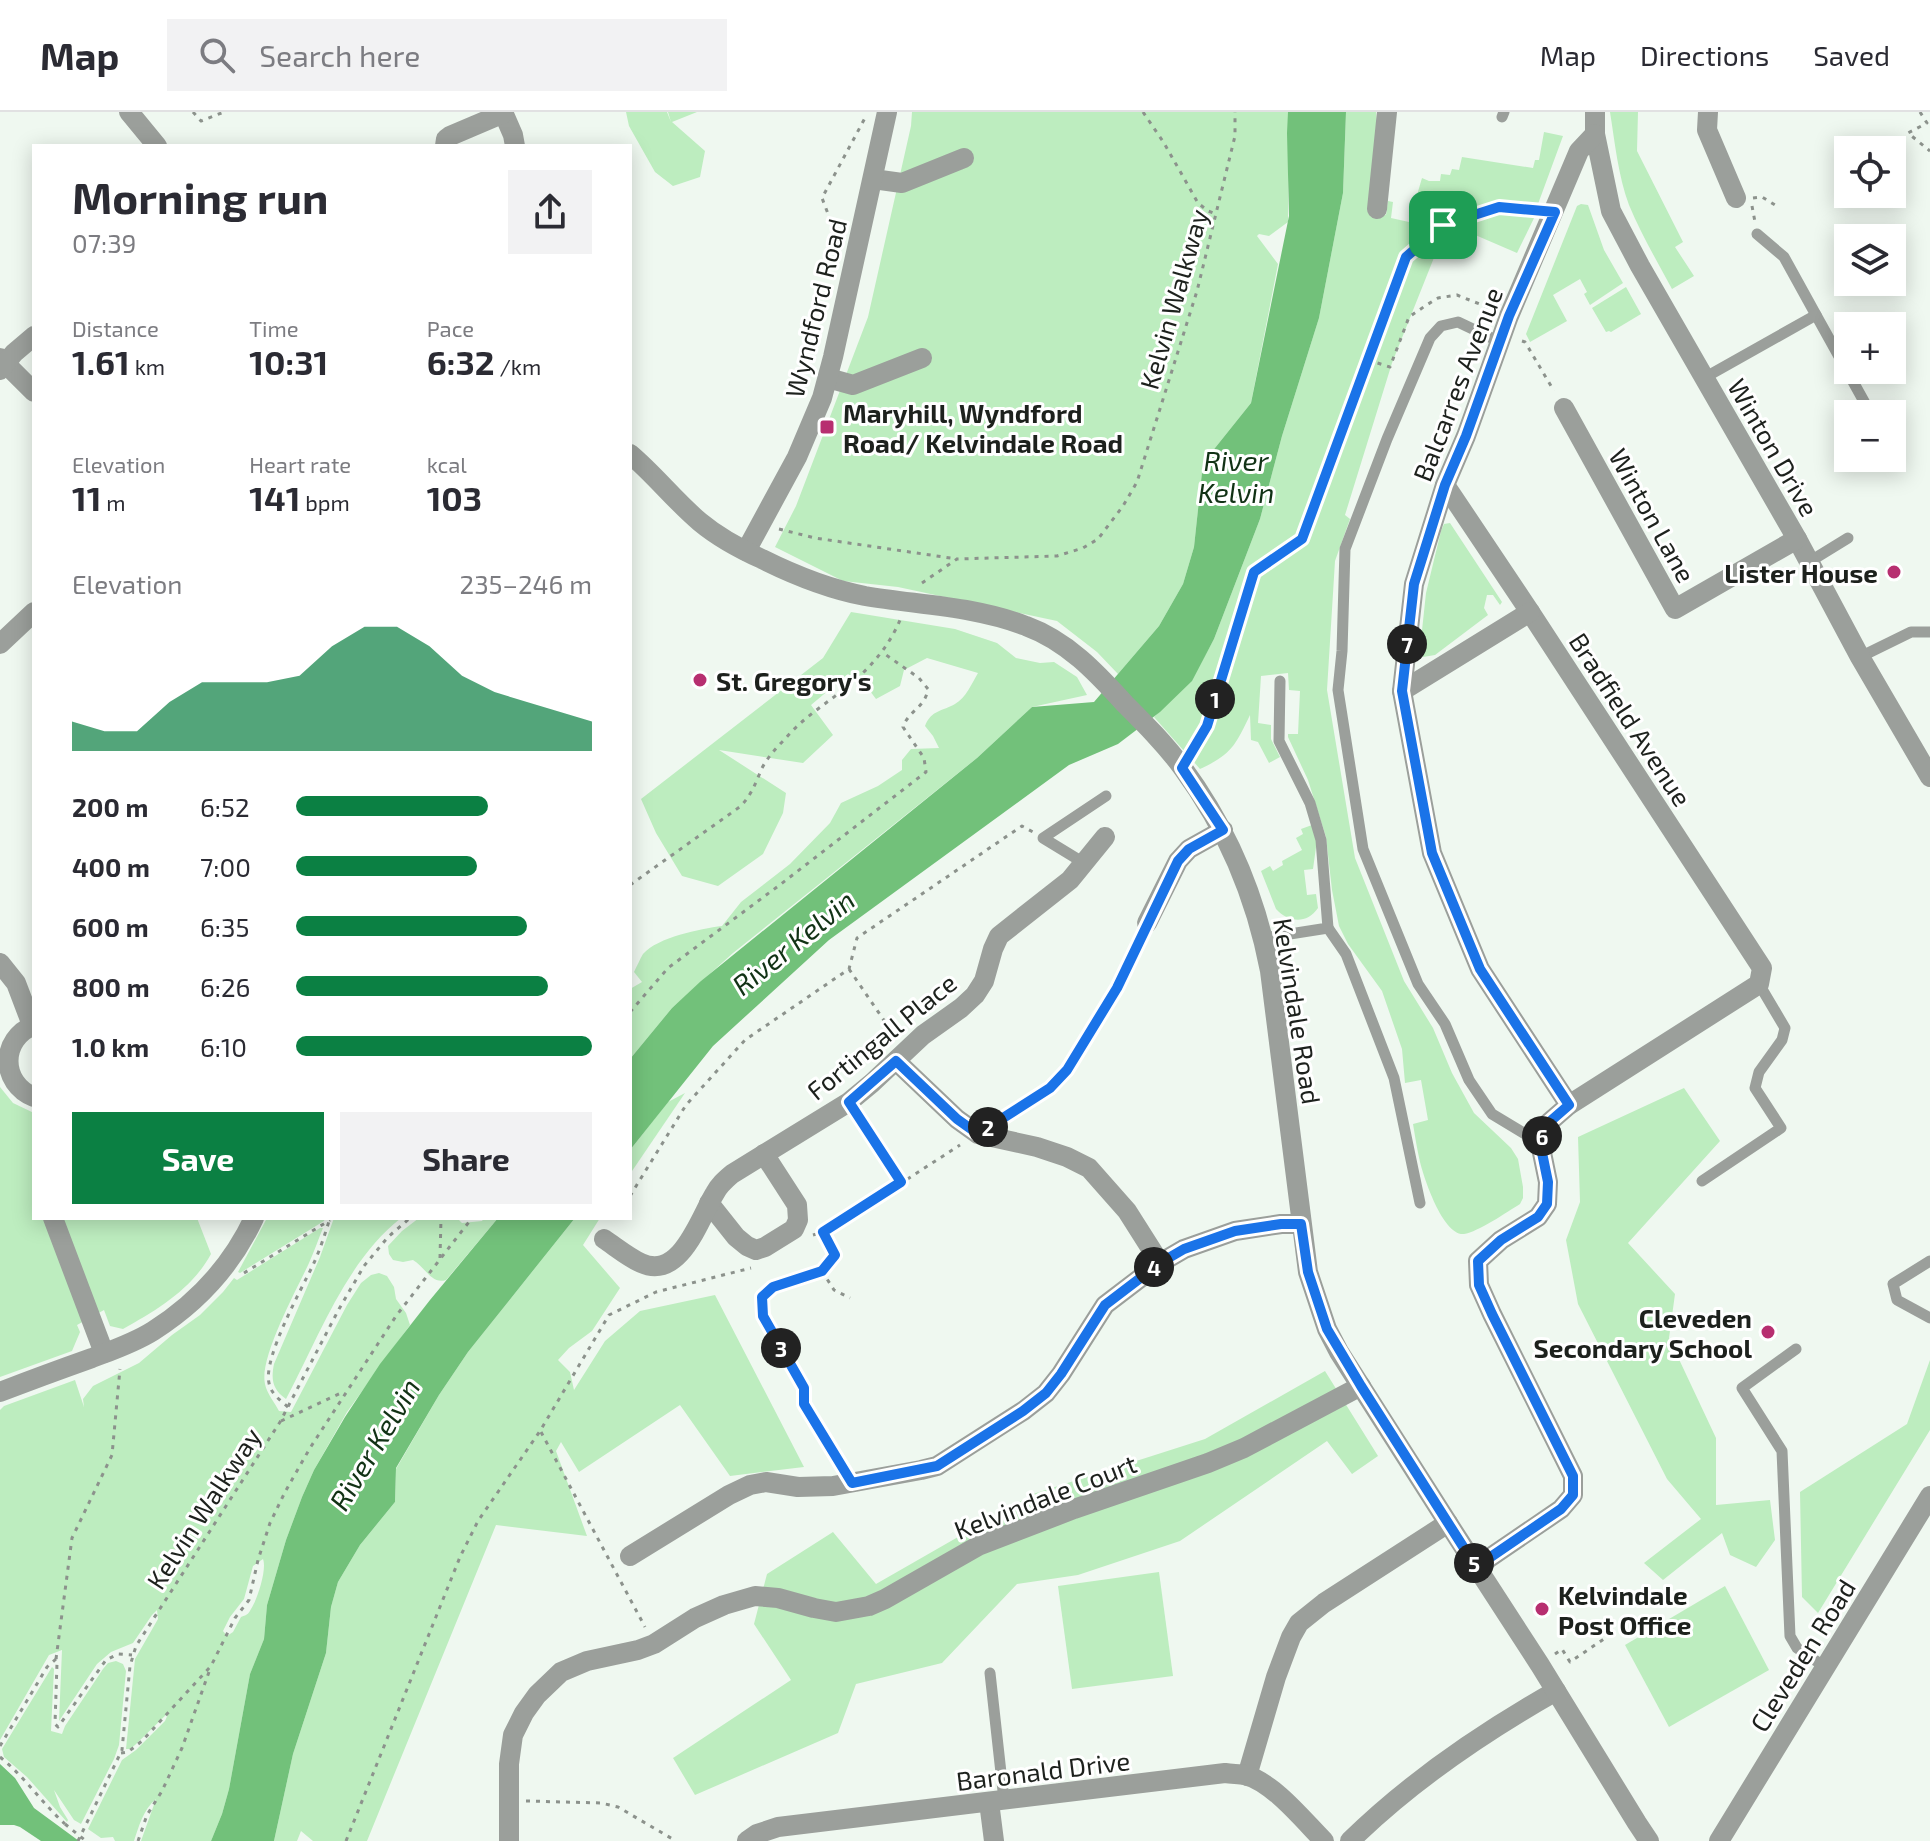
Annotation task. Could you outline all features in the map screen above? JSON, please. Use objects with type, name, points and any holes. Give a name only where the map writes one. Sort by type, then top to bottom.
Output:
[{"type":"street","points":[[129,112],[155,144]]},
{"type":"street","name":"Wyndford Road","points":[[746,551],[797,457],[822,398],[887,112]]},
{"type":"street","points":[[1377,209],[1387,112]]},
{"type":"street","name":"Winton Drive","points":[[1595,112],[1595,134],[1611,211],[1930,777]]},
{"type":"street","points":[[1708,112],[1707,130],[1743,198]]},
{"type":"street","points":[[445,144],[450,136],[503,113],[516,144]]},
{"type":"street","name":"Balcarres Avenue","points":[[1569,1105],[1480,969],[1432,853],[1402,691],[1414,584],[1445,485],[1579,151],[1595,134]]},
{"type":"street","points":[[873,179],[902,183],[964,158]]},
{"type":"street","points":[[32,338],[2,364],[32,390]]},
{"type":"street","points":[[828,378],[853,385],[922,358]]},
{"type":"street","name":"Winton Lane","points":[[1564,408],[1675,609],[1797,539]]},
{"type":"street","name":"Kelvindale Road","points":[[632,456],[719,536],[805,578],[866,596],[978,613],[1026,626],[1061,645],[1091,667],[1182,768],[1223,830],[1247,884],[1264,938],[1308,1272],[1327,1329],[1649,1841]]},
{"type":"street","name":"Bradfield Avenue","points":[[1445,485],[1762,968],[1759,984]]},
{"type":"street","points":[[1402,691],[1530,612]]},
{"type":"street","points":[[0,644],[32,614]]},
{"type":"street","points":[[1147,923],[1178,861],[1189,849],[1223,830]]},
{"type":"street","name":"Fortingall Place","points":[[604,1239],[643,1264],[654,1266],[667,1263],[680,1255],[722,1182],[849,1102],[923,1035],[961,1008],[984,981],[999,936],[1058,891],[1105,837]]},
{"type":"street","points":[[0,963],[16,983],[32,1023]]},
{"type":"street","points":[[1476,1567],[1561,1509],[1573,1495],[1573,1476],[1479,1285],[1478,1261],[1501,1240],[1538,1217],[1547,1204],[1548,1182],[1540,1143],[1546,1125],[1569,1105],[1759,984]]},
{"type":"street","points":[[32,1026],[13,1041],[7,1063],[17,1087],[32,1096]]},
{"type":"street","points":[[902,1054],[957,1119],[978,1134],[1037,1147],[1089,1168],[1127,1211],[1160,1263]]},
{"type":"street","points":[[709,1203],[736,1237],[756,1250],[794,1229],[798,1220],[797,1205],[764,1154]]},
{"type":"street","points":[[54,1220],[113,1350]]},
{"type":"street","points":[[0,1392],[113,1350],[153,1331],[199,1295],[222,1270],[253,1220]]},
{"type":"street","points":[[630,1556],[750,1485],[766,1482],[798,1487],[833,1486],[937,1466],[1046,1393],[1105,1305],[1160,1263],[1184,1249],[1235,1231],[1301,1224]]},
{"type":"street","name":"Kelvindale Court","points":[[509,1841],[509,1753],[513,1735],[524,1713],[546,1685],[561,1672],[577,1664],[654,1644],[695,1618],[755,1596],[778,1598],[836,1612],[869,1606],[978,1546],[1244,1448],[1361,1386]]},
{"type":"street","name":"Cleveden Road","points":[[1719,1841],[1930,1496]]},
{"type":"street","points":[[1324,1841],[1277,1794],[1247,1776],[1291,1637],[1299,1623],[1324,1603],[1448,1523]]},
{"type":"street","points":[[1350,1841],[1431,1771],[1556,1691]]},
{"type":"street","name":"Baronald Drive","points":[[747,1841],[778,1827],[1201,1775],[1225,1773],[1247,1776]]},
{"type":"street","points":[[994,1841],[997,1801]]},
{"type":"lane","points":[[1757,234],[1784,257],[1863,400]]},
{"type":"lane","points":[[1704,378],[1816,315]]},
{"type":"lane","points":[[1500,342],[1458,322],[1441,326],[1430,338],[1416,368],[1345,549],[1338,690],[1363,849],[1418,984],[1445,1024],[1469,1080],[1492,1114],[1540,1143]]},
{"type":"lane","points":[[1809,562],[1848,538]]},
{"type":"lane","points":[[1860,657],[1911,632],[1930,632]]},
{"type":"lane","points":[[1280,681],[1279,741],[1310,803],[1321,840],[1328,928],[1346,954],[1394,1078],[1420,1203]]},
{"type":"lane","points":[[1084,863],[1043,838],[1106,796]]},
{"type":"lane","points":[[1264,938],[1328,928]]},
{"type":"lane","points":[[1702,1181],[1781,1128],[1755,1088],[1759,1072],[1782,1040],[1785,1028],[1759,984]]},
{"type":"lane","points":[[1930,1261],[1893,1284],[1897,1300],[1930,1318]]},
{"type":"lane","points":[[1796,1349],[1742,1388],[1782,1451],[1790,1636],[1797,1648],[1825,1667]]},
{"type":"lane","points":[[990,1673],[997,1801]]},
{"type":"path","points":[[193,112],[201,121],[224,112]]},
{"type":"path","points":[[857,249],[840,245],[822,198],[868,112]]},
{"type":"path","points":[[1143,112],[1198,203],[1216,214]]},
{"type":"path","name":"Kelvin Walkway","points":[[761,524],[815,538],[957,559],[1057,556],[1083,548],[1098,539],[1137,482],[1197,291],[1235,136],[1235,112]]},
{"type":"path","points":[[1920,112],[1927,123],[1908,133],[1930,151]]},
{"type":"path","points":[[1743,198],[1757,234]]},
{"type":"path","points":[[1182,768],[1207,726],[1254,572],[1302,539],[1406,257],[1443,225],[1499,207],[1555,212]]},
{"type":"path","points":[[1522,341],[1546,378]]},
{"type":"path","points":[[632,884],[741,806],[755,788],[769,757],[787,735],[858,678],[881,652],[895,631],[913,590],[957,559]]},
{"type":"path","points":[[632,1010],[668,968],[926,772],[924,758],[903,727],[906,719],[926,700],[928,689],[919,678],[881,652]]},
{"type":"path","points":[[632,1193],[686,1105],[745,1040],[849,969],[857,938],[1022,826],[1043,838]]},
{"type":"path","points":[[806,1236],[823,1232],[1050,1088],[1067,1070],[1117,988],[1147,923]]},
{"type":"path","points":[[849,969],[893,1034],[902,1054]]},
{"type":"path","points":[[849,1102],[901,1182]]},
{"type":"path","points":[[239,1276],[328,1220]]},
{"type":"path","points":[[288,1407],[270,1388],[269,1366],[330,1220]]},
{"type":"path","name":"Kelvin Walkway","points":[[78,1841],[121,1753],[132,1655],[136,1646],[280,1422],[364,1266],[388,1237],[408,1220]]},
{"type":"path","points":[[440,1260],[441,1220]]},
{"type":"path","points":[[138,1841],[147,1815],[182,1748],[211,1666],[235,1618],[249,1600],[258,1560],[276,1509],[346,1390],[396,1316],[470,1220]]},
{"type":"path","points":[[823,1232],[835,1255],[822,1271],[773,1287],[762,1297],[763,1316],[804,1388],[804,1404],[852,1483]]},
{"type":"path","points":[[346,1841],[460,1557],[478,1521],[540,1431],[609,1315],[656,1292],[751,1268]]},
{"type":"path","points":[[822,1271],[834,1290],[850,1298]]},
{"type":"path","points":[[113,1350],[112,1455],[72,1538],[56,1659],[55,1724],[58,1727],[106,1660],[118,1654],[132,1655]]},
{"type":"path","points":[[280,1422],[346,1390]]},
{"type":"path","points":[[540,1431],[654,1644]]},
{"type":"path","points":[[1570,1662],[1614,1632]]},
{"type":"path","points":[[0,1746],[2,1737],[47,1667],[56,1659]]},
{"type":"path","points":[[121,1753],[128,1752],[142,1741],[211,1666]]},
{"type":"path","points":[[0,1757],[23,1777],[65,1824],[86,1841]]},
{"type":"path","points":[[509,1800],[601,1803],[618,1807],[676,1841]]},
{"type":"shaded area","points":[[626,112],[667,112],[671,122],[668,112],[697,112],[672,122],[705,151],[700,177],[673,186],[655,172],[629,126]]},
{"type":"shaded area","points":[[912,112],[1288,112],[1288,222],[1269,236],[1257,236],[1278,264],[1251,403],[1203,463],[1194,547],[1183,584],[1159,626],[1118,674],[1097,652],[1057,621],[898,587],[843,581],[775,547],[796,506],[868,317]]},
{"type":"shaded area","points":[[1346,112],[1376,112],[1379,144],[1373,213],[1386,215],[1388,201],[1393,202],[1391,218],[1409,222],[1422,178],[1440,181],[1441,174],[1450,175],[1452,169],[1459,170],[1462,157],[1533,168],[1535,160],[1539,160],[1544,132],[1563,136],[1538,204],[1499,203],[1449,220],[1392,363],[1345,515],[1350,519],[1335,561],[1327,690],[1355,858],[1404,981],[1433,1028],[1452,1073],[1474,1113],[1511,1148],[1518,1159],[1523,1187],[1520,1204],[1464,1234],[1456,1232],[1442,1216],[1420,1162],[1413,1124],[1428,1120],[1421,1080],[1405,1083],[1402,1049],[1382,991],[1348,944],[1339,926],[1326,837],[1308,780],[1288,737],[1288,734],[1298,734],[1300,691],[1289,690],[1288,673],[1261,676],[1258,723],[1271,725],[1271,739],[1280,757],[1269,763],[1258,742],[1251,740],[1250,715],[1231,748],[1200,769],[1154,717],[1191,681],[1214,639],[1260,519],[1319,318],[1343,193]]},
{"type":"shaded area","points":[[1610,112],[1638,112],[1637,151],[1683,242],[1675,247],[1694,276],[1672,289],[1625,194]]},
{"type":"shaded area","points":[[1588,205],[1604,250],[1623,283],[1590,305],[1580,279],[1553,295],[1567,321],[1530,342],[1526,334],[1577,206]]},
{"type":"shaded area","points":[[1503,210],[1536,214],[1517,253],[1452,225]]},
{"type":"shaded area","points":[[1626,287],[1641,314],[1606,332],[1592,308]]},
{"type":"shaded area","points":[[1450,523],[1502,602],[1500,605],[1493,595],[1487,595],[1484,608],[1488,615],[1435,655],[1423,657],[1420,649],[1426,593],[1441,531],[1444,524]]},
{"type":"shaded area","points":[[851,612],[955,629],[997,643],[1016,658],[1040,663],[1054,662],[1077,677],[1087,695],[1032,707],[977,758],[733,953],[672,1008],[632,1057],[632,988],[642,982],[634,972],[643,954],[669,938],[722,926],[741,902],[790,864],[830,823],[841,803],[878,786],[902,770],[902,760],[911,749],[939,748],[925,726],[934,714],[959,701],[978,673],[927,658],[904,670],[900,686],[876,699],[867,687],[848,674],[811,705],[833,735],[803,763],[719,750],[786,793],[783,813],[763,854],[718,886],[682,876],[656,833],[641,799],[823,658]]},
{"type":"shaded area","points":[[1312,825],[1317,840],[1313,869],[1304,870],[1307,895],[1316,894],[1318,908],[1309,917],[1292,919],[1276,909],[1261,871],[1270,866],[1273,871],[1283,865],[1282,861],[1302,850],[1296,838],[1303,834],[1301,829]]},
{"type":"shaded area","points":[[0,1087],[13,1103],[32,1112],[32,1220],[198,1220],[211,1254],[184,1288],[136,1322],[123,1329],[110,1326],[104,1310],[77,1325],[80,1332],[72,1351],[0,1377]]},
{"type":"shaded area","points":[[1684,1088],[1720,1141],[1628,1243],[1675,1294],[1669,1338],[1716,1438],[1716,1505],[1770,1500],[1775,1540],[1756,1567],[1730,1555],[1722,1533],[1663,1580],[1644,1563],[1701,1519],[1667,1479],[1578,1304],[1566,1240],[1580,1202],[1578,1137]]},
{"type":"shaded area","points":[[685,1093],[632,1171],[632,1147],[668,1102]]},
{"type":"shaded area","points":[[266,1220],[324,1220],[240,1273]]},
{"type":"shaded area","points":[[333,1220],[399,1220],[364,1256],[349,1278],[286,1399],[274,1383],[274,1364]]},
{"type":"shaded area","points":[[416,1220],[459,1220],[462,1223],[496,1220],[446,1280],[441,1281],[413,1260],[393,1260],[388,1246]]},
{"type":"shaded area","points":[[573,1220],[599,1220],[583,1245],[620,1288],[592,1331],[558,1360],[570,1372],[574,1390],[605,1341],[640,1311],[715,1295],[804,1467],[730,1476],[680,1405],[579,1472],[561,1442],[556,1451],[587,1536],[496,1525],[367,1841],[313,1841],[301,1831],[297,1841],[274,1841],[293,1754],[326,1653],[331,1607],[338,1582],[360,1545],[395,1502],[396,1469],[468,1352]]},
{"type":"shaded area","points":[[323,1228],[268,1358],[265,1384],[279,1411],[291,1412],[347,1305],[361,1283],[371,1275],[379,1273],[387,1276],[410,1325],[347,1412],[302,1497],[267,1605],[264,1639],[250,1674],[229,1789],[211,1841],[141,1841],[156,1799],[145,1813],[134,1841],[101,1838],[88,1829],[122,1760],[165,1721],[169,1712],[135,1745],[126,1749],[135,1659],[158,1619],[157,1610],[133,1643],[111,1652],[97,1664],[59,1721],[62,1650],[49,1655],[0,1740],[0,1410],[75,1380],[84,1407],[83,1399],[93,1386],[139,1363],[200,1315],[234,1278],[237,1280]],"holes":[[[263,1559],[264,1569],[254,1604],[227,1636],[223,1631],[244,1599],[253,1566]]]},
{"type":"shaded area","points":[[1930,1360],[1930,1430],[1818,1613],[1802,1597],[1800,1492],[1907,1424]]},
{"type":"shaded area","points":[[1325,1371],[1378,1456],[1352,1474],[1327,1441],[1180,1541],[1078,1575],[1017,1584],[942,1663],[856,1684],[838,1733],[695,1795],[673,1758],[791,1680],[754,1624],[767,1574],[833,1532],[876,1584],[1033,1494],[1205,1439]]},
{"type":"shaded area","points":[[1159,1572],[1173,1676],[1072,1689],[1058,1586]]},
{"type":"shaded area","points":[[1725,1586],[1769,1670],[1669,1727],[1625,1645]]},
{"type":"shaded area","points":[[116,1661],[123,1664],[126,1671],[119,1745],[81,1824],[74,1820],[54,1790],[67,1822],[27,1777],[4,1757],[2,1749],[52,1667],[51,1731],[62,1734],[103,1669],[108,1663]]},
{"type":"water","name":"River Kelvin","points":[[1288,112],[1346,112],[1343,193],[1319,318],[1260,519],[1214,639],[1192,681],[1160,712],[1118,744],[1069,765],[829,940],[713,1046],[632,1147],[632,1057],[672,1008],[701,981],[977,758],[1032,707],[1094,702],[1159,626],[1183,584],[1194,547],[1203,463],[1251,403],[1289,216]]},
{"type":"water","name":"River Kelvin","points":[[496,1220],[573,1220],[468,1352],[439,1395],[396,1468],[395,1502],[360,1545],[338,1582],[331,1607],[326,1653],[293,1754],[274,1841],[211,1841],[229,1789],[250,1674],[264,1639],[267,1605],[302,1497],[345,1417],[380,1364]]},
{"type":"water","points":[[0,1764],[15,1778],[34,1808],[79,1841],[41,1841],[20,1827],[0,1825]]},
{"type":"place","name":"Maryhill, Wyndford Road/ Kelvindale Road","points":[[827,427]]},
{"type":"place","name":"Lister House","points":[[1894,572]]},
{"type":"place","name":"St. Gregory's","points":[[700,680]]},
{"type":"place","name":"Cleveden Secondary School","points":[[1768,1332]]},
{"type":"place","name":"Kelvindale Post Office","points":[[1542,1609]]},
{"type":"route","points":[[1499,207],[1555,212],[1509,316],[1445,485],[1414,584],[1402,691],[1432,853],[1480,969],[1569,1105],[1546,1125],[1540,1143],[1548,1182],[1547,1204],[1538,1217],[1501,1240],[1478,1261],[1479,1285],[1573,1476],[1573,1495],[1561,1509],[1476,1567],[1327,1329],[1308,1272],[1301,1224],[1235,1231],[1184,1249],[1160,1263],[1105,1305],[1061,1374],[1046,1393],[1023,1411],[937,1466],[852,1483],[804,1404],[804,1388],[763,1316],[762,1297],[773,1287],[822,1271],[835,1255],[823,1232],[901,1182],[849,1102],[896,1061],[957,1119],[978,1134],[1050,1088],[1067,1070],[1117,988],[1178,861],[1189,849],[1223,830],[1182,768],[1207,726],[1254,572],[1302,539],[1406,257],[1443,225],[1499,207]]}]
